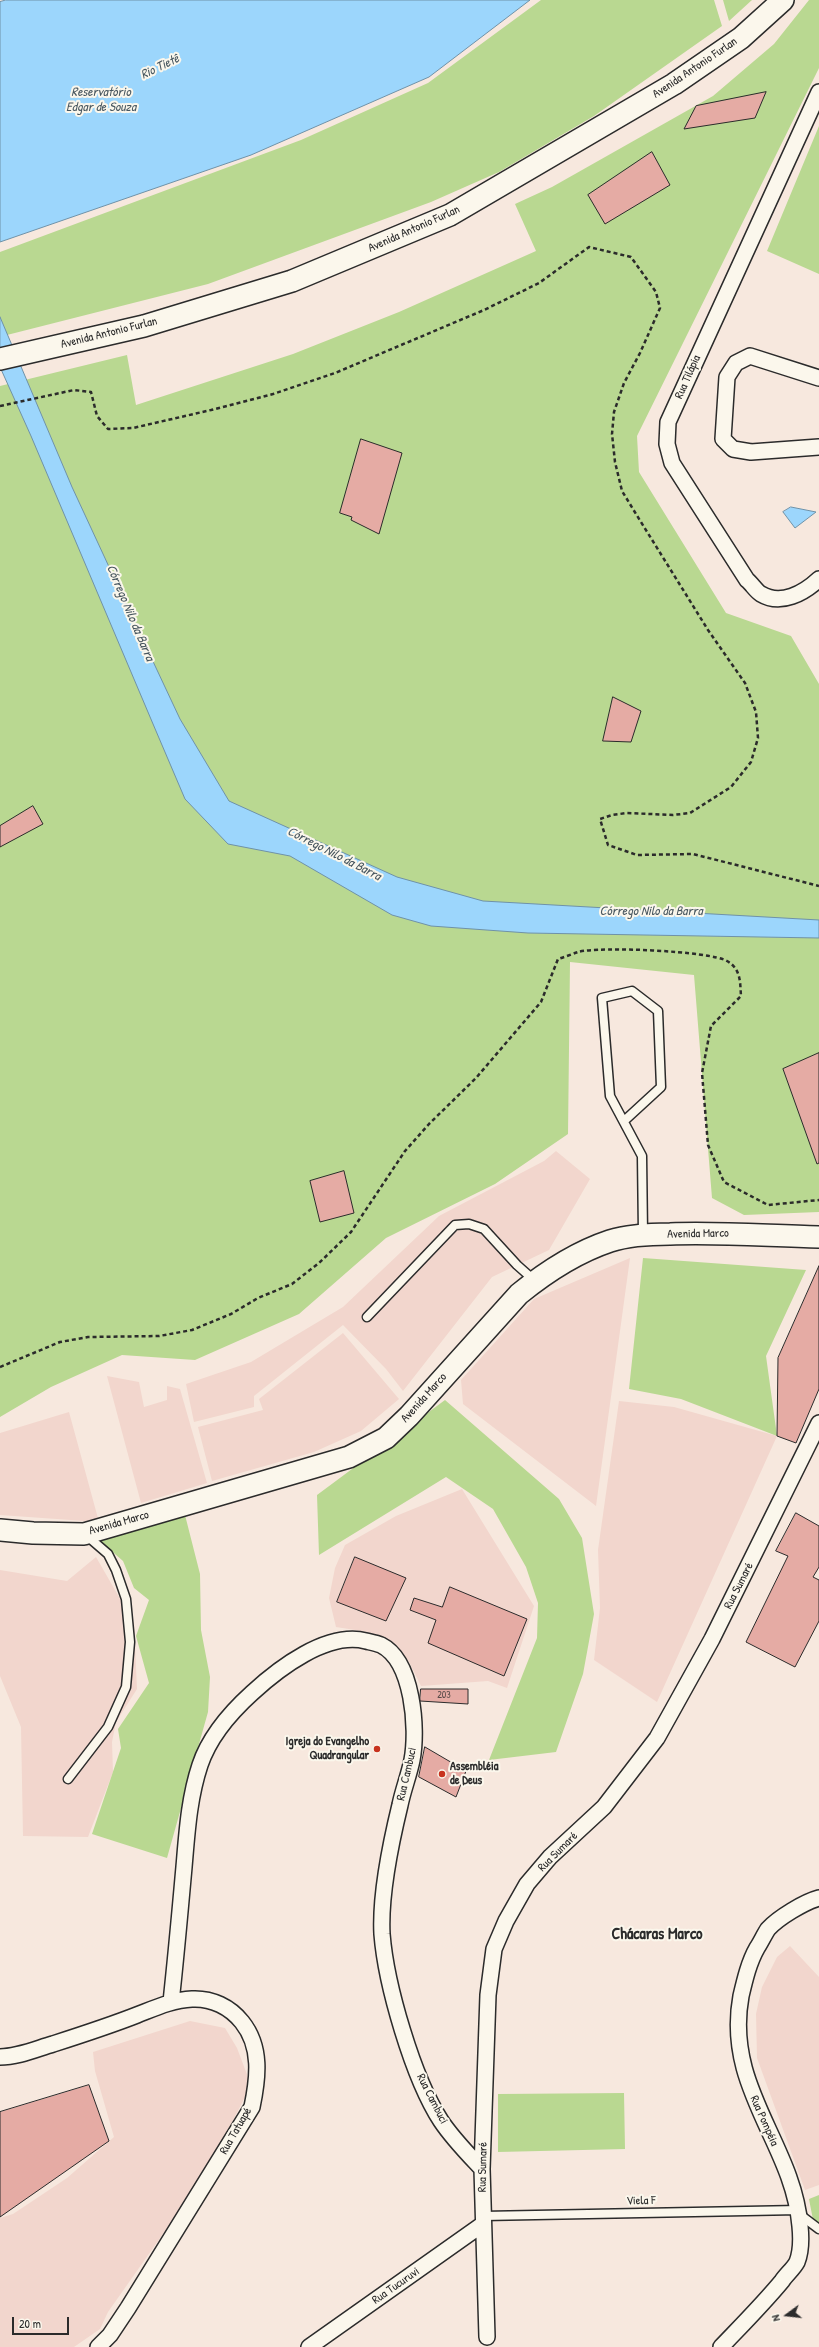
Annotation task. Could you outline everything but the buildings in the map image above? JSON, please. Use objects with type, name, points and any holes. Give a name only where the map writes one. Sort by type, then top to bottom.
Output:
[{"type":"main road","name":"Avenida Antonio Furlan","points":[[0,359],[144,326],[292,281],[450,215],[674,84],[741,38],[783,0]]},
{"type":"main road","name":"Avenida Marco","points":[[0,1530],[33,1533],[84,1534],[349,1456],[386,1438],[409,1416],[519,1294],[535,1281],[581,1252],[611,1240],[642,1235],[702,1232],[819,1237]]},
{"type":"street","name":"Rua Tilápia","points":[[819,92],[671,414],[668,422],[666,444],[677,469],[748,580],[761,594],[774,598],[787,598],[798,595],[819,579]]},
{"type":"street","points":[[819,378],[750,356],[736,363],[727,377],[723,439],[733,449],[751,452],[819,447]]},
{"type":"street","name":"Rua Sumaré","points":[[487,2337],[482,2169],[490,1971],[494,1949],[506,1921],[527,1884],[550,1857],[604,1807],[657,1738],[712,1639],[819,1423]]},
{"type":"street","name":"Rua Cambuci","points":[[171,2002],[190,1802],[201,1762],[220,1728],[250,1695],[282,1667],[307,1654],[332,1642],[355,1638],[381,1645],[396,1658],[404,1674],[412,1701],[415,1734],[412,1759],[400,1806],[384,1893],[382,1934],[393,1997],[411,2054],[440,2120],[459,2145],[482,2169]]},
{"type":"street","name":"Rua Pompéia","points":[[720,2347],[764,2303],[797,2261],[801,2235],[799,2212],[788,2173],[748,2083],[739,2044],[738,2015],[745,1979],[753,1955],[769,1929],[796,1908],[819,1898]]},
{"type":"street","name":"Rua Tatuapé","points":[[0,2057],[28,2052],[108,2026],[171,2002],[193,1999],[216,2003],[233,2011],[248,2030],[256,2051],[256,2086],[252,2106],[128,2308],[110,2335],[98,2347]]},
{"type":"street","name":"Rua Tucuruvi","points":[[309,2347],[483,2220]]},
{"type":"lane","points":[[624,1121],[661,1087],[658,1011],[632,992],[602,998],[610,1096],[642,1156],[642,1235]]},
{"type":"lane","points":[[367,1317],[455,1225],[469,1224],[484,1229],[517,1265],[535,1281]]},
{"type":"lane","points":[[68,1779],[108,1727],[126,1688],[130,1642],[126,1599],[116,1570],[108,1554],[84,1534]]},
{"type":"lane","points":[[799,2212],[819,2229]]},
{"type":"lane","name":"Viela F","points":[[483,2220],[799,2212]]},
{"type":"path","points":[[0,406],[74,390],[91,392],[97,416],[108,430],[133,428],[211,410],[273,394],[335,373],[484,310],[539,283],[589,247],[631,257],[656,292],[660,308],[640,353],[624,383],[614,412],[612,434],[616,469],[622,491],[656,548],[708,630],[745,682],[756,712],[758,738],[751,762],[731,787],[714,800],[690,813],[673,815],[635,813],[612,815],[600,819],[604,834],[608,845],[637,856],[693,854],[819,886]]},
{"type":"path","points":[[0,1367],[60,1342],[88,1337],[159,1336],[192,1330],[231,1314],[258,1298],[292,1284],[319,1263],[351,1232],[405,1151],[429,1124],[476,1078],[541,1002],[558,959],[579,951],[619,950],[695,953],[727,961],[739,973],[741,996],[711,1026],[702,1073],[708,1145],[724,1182],[768,1205],[819,1200]]},
{"type":"shaded area","points":[[556,1151],[590,1179],[549,1250],[492,1277],[403,1391],[386,1369],[343,1325],[254,1396],[254,1407],[194,1422],[186,1384],[251,1362],[343,1307],[439,1216],[544,1161]]},
{"type":"shaded area","points":[[630,1258],[596,1506],[463,1404],[461,1380],[534,1299]]},
{"type":"shaded area","points":[[343,1333],[399,1399],[361,1431],[314,1452],[212,1481],[198,1427],[263,1410],[259,1399]]},
{"type":"shaded area","points":[[107,1376],[139,1382],[144,1407],[167,1400],[167,1386],[180,1389],[207,1483],[141,1503]]},
{"type":"shaded area","points":[[619,1401],[674,1407],[777,1436],[657,1702],[594,1660],[600,1608],[598,1550]]},
{"type":"shaded area","points":[[69,1412],[99,1522],[0,1515],[0,1433]]},
{"type":"shaded area","points":[[462,1489],[534,1606],[507,1688],[488,1681],[421,1686],[408,1660],[395,1646],[368,1632],[336,1627],[329,1598],[335,1568],[345,1545],[396,1516]]},
{"type":"shaded area","points":[[96,1557],[134,1623],[137,1689],[116,1722],[112,1742],[113,1772],[88,1837],[23,1836],[21,1727],[0,1676],[0,1570],[67,1581]]},
{"type":"shaded area","points":[[790,1946],[819,1977],[819,2185],[805,2190],[757,2058],[756,2014],[762,1987],[777,1957]]},
{"type":"shaded area","points":[[190,2021],[225,2028],[237,2048],[251,2085],[208,2170],[108,2312],[100,2329],[74,2347],[0,2347],[0,2218],[13,2214],[67,2178],[114,2137],[95,2071],[93,2052]]},
{"type":"green space","points":[[541,0],[714,0],[722,26],[594,116],[499,172],[431,202],[208,284],[3,336],[0,328],[0,252],[301,140],[428,83]]},
{"type":"green space","points":[[723,0],[752,0],[729,21]]},
{"type":"green space","points":[[809,0],[819,0],[819,68],[637,436],[639,472],[726,613],[791,636],[819,684],[819,1212],[744,1215],[712,1198],[694,975],[570,962],[568,1134],[495,1184],[386,1238],[299,1314],[195,1360],[122,1355],[51,1387],[0,1417],[0,386],[127,355],[136,405],[293,354],[399,312],[536,251],[515,204],[552,187],[713,96],[774,44]]},
{"type":"green space","points":[[819,126],[819,274],[767,251]]},
{"type":"green space","points":[[643,1258],[806,1270],[766,1356],[777,1436],[681,1399],[629,1389]]},
{"type":"green space","points":[[445,1400],[559,1499],[582,1538],[594,1614],[583,1674],[556,1752],[489,1760],[537,1638],[538,1603],[526,1567],[493,1509],[446,1477],[319,1555],[317,1495]]},
{"type":"green space","points":[[185,1515],[200,1574],[201,1630],[210,1677],[208,1712],[167,1858],[92,1834],[121,1748],[118,1729],[149,1683],[136,1636],[149,1600],[134,1588],[123,1561],[99,1540]]},
{"type":"green space","points":[[624,2093],[625,2149],[498,2152],[498,2094]]},
{"type":"green space","points":[[819,2195],[819,2230],[814,2225],[809,2199]]},
{"type":"water","name":"Reservatório Edgar de Souza","points":[[6,0],[530,0],[429,77],[251,155],[0,242],[0,2]]},
{"type":"water","name":"Córrego Nilo da Barra","points":[[0,317],[72,487],[180,719],[229,801],[397,877],[483,901],[819,920],[819,938],[528,933],[431,926],[392,915],[290,856],[228,844],[185,799],[31,436],[0,367]]},
{"type":"water","points":[[791,507],[816,512],[795,528],[783,512]]},
{"type":"place","name":"Igreja do Evangelho Quadrangular","points":[[377,1749]]},
{"type":"place","name":"Assembléia de Deus","points":[[442,1774]]},
{"type":"district","name":"Chácaras Marco","points":[[657,1935]]},
{"type":"water label","name":"Rio Tietê","points":[[160,67]]}]
